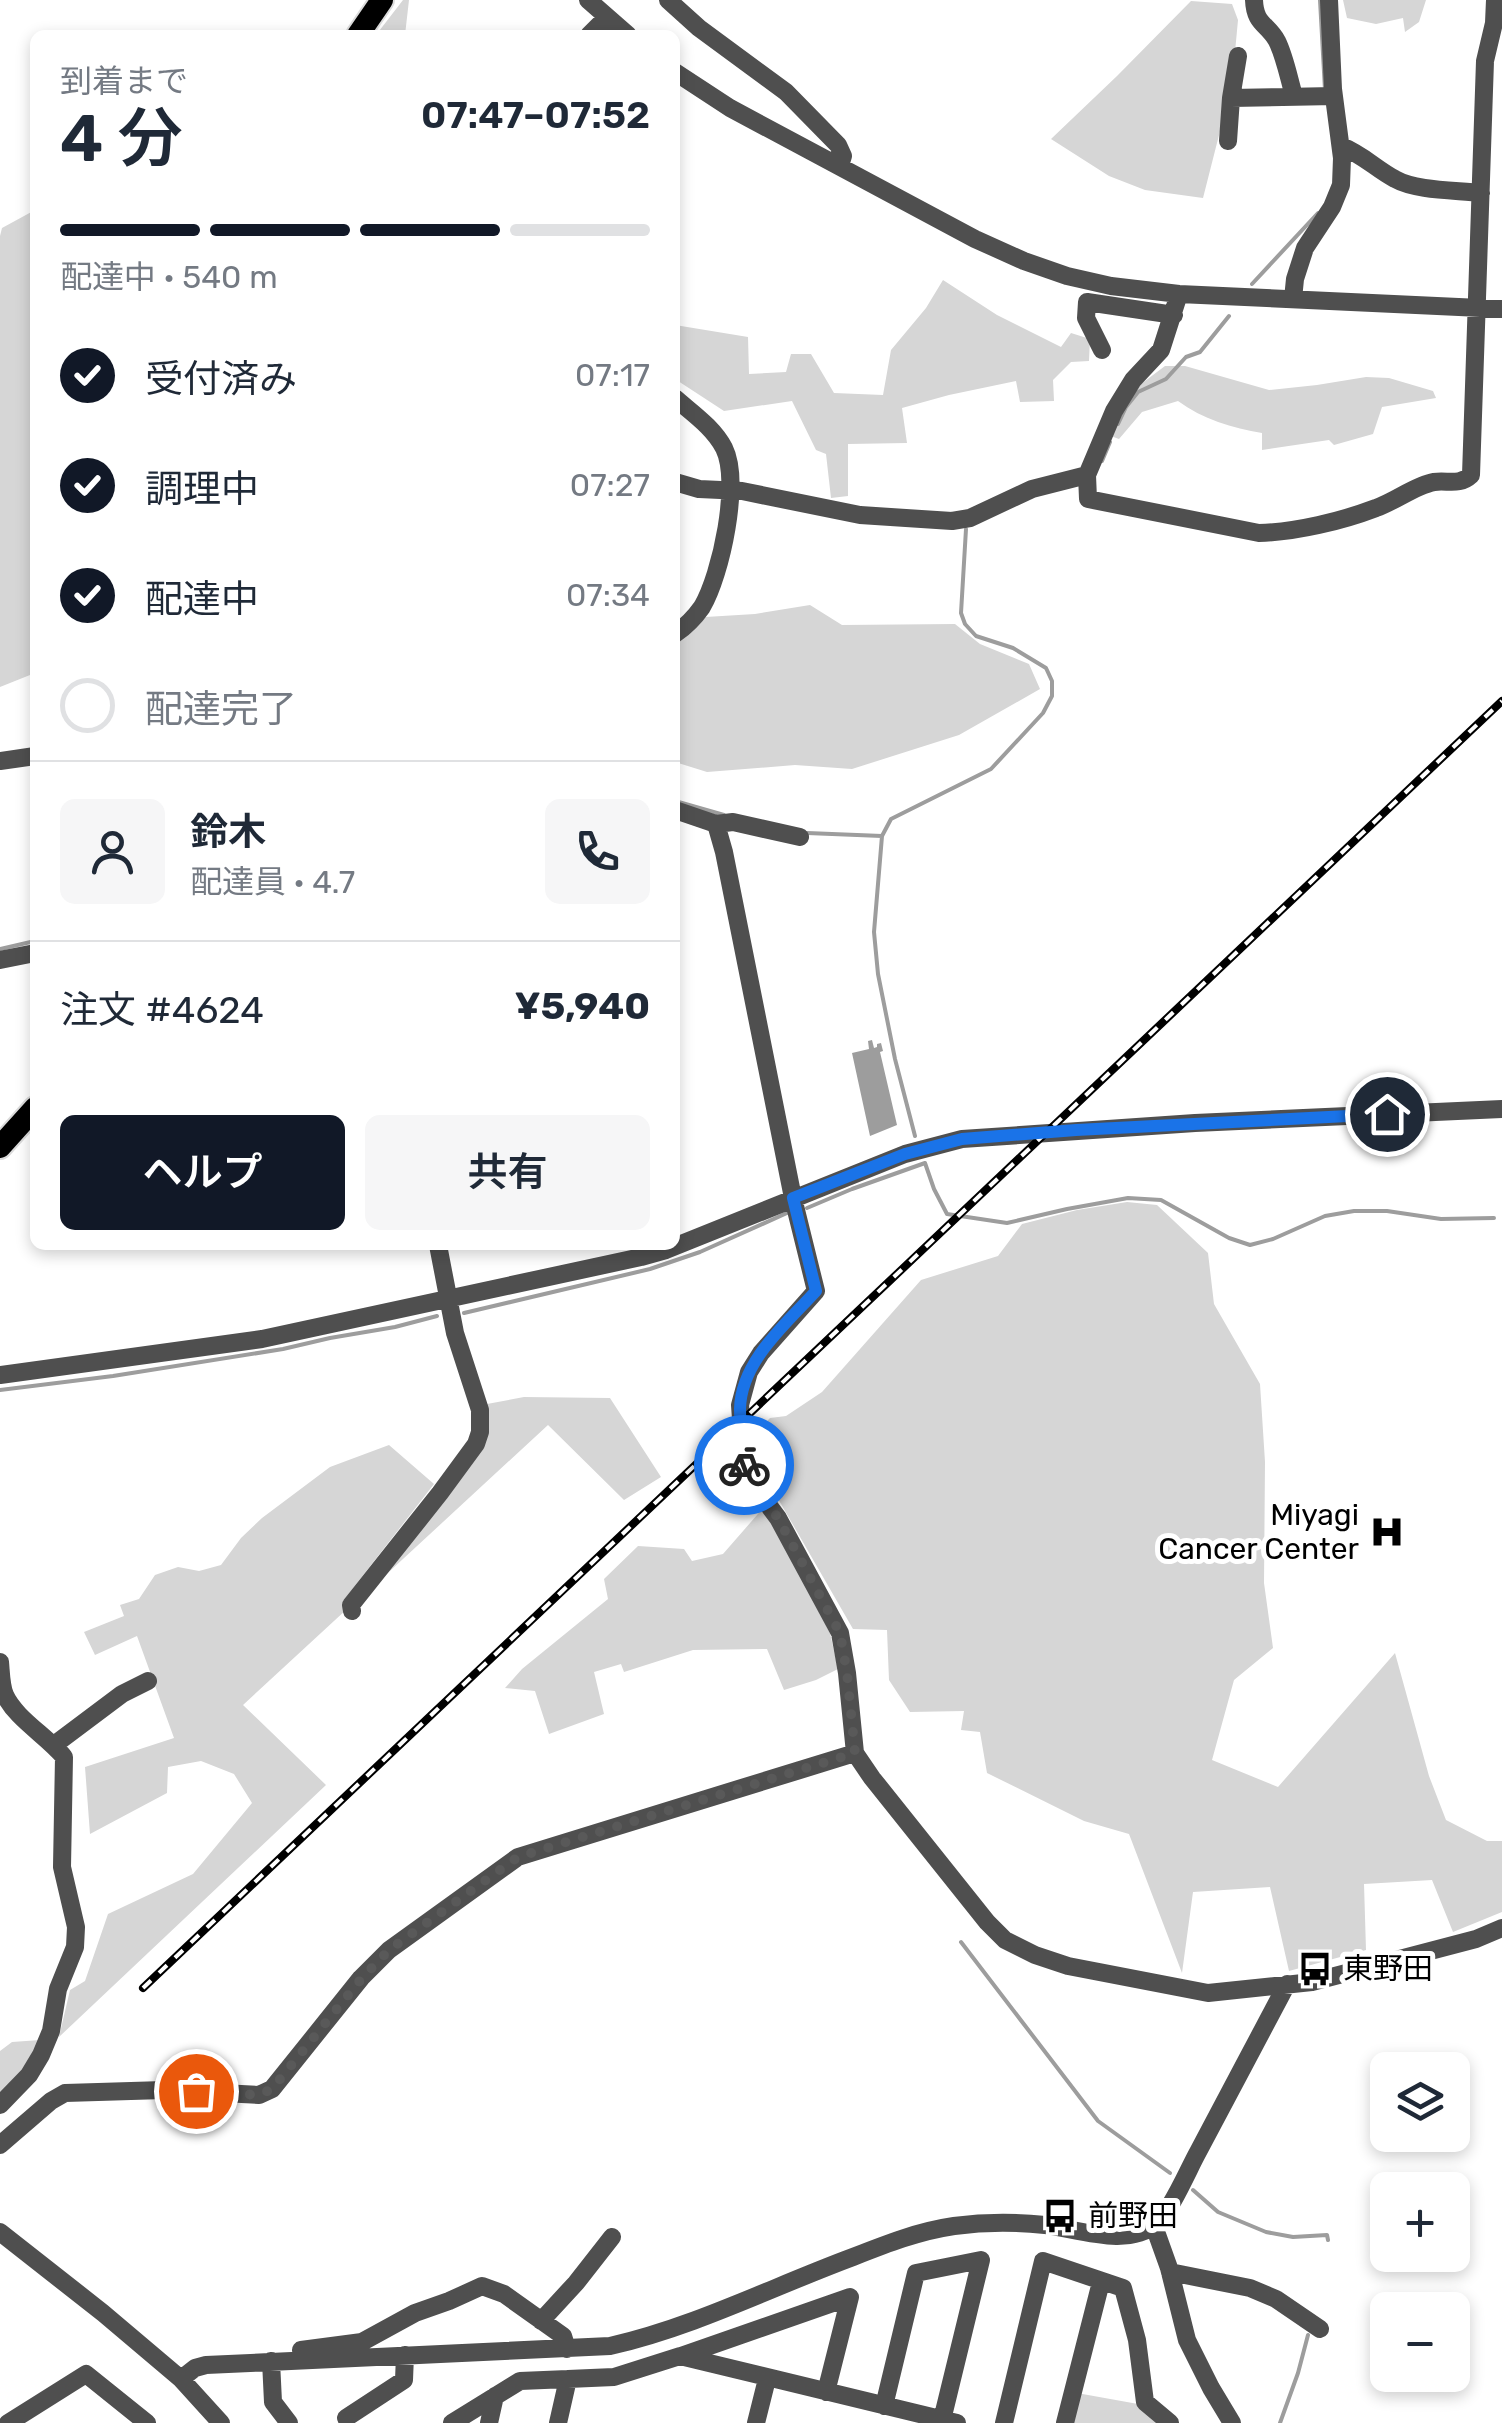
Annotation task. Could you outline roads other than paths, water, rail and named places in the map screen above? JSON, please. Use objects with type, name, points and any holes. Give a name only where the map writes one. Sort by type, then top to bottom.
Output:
[{"type":"main road","points":[[361,30],[382,0]]},
{"type":"main road","points":[[0,1146],[30,1113]]},
{"type":"street","points":[[588,0],[622,30]]},
{"type":"street","points":[[668,0],[800,104],[838,145],[843,156],[840,166]]},
{"type":"street","points":[[1254,0],[1257,19],[1278,44],[1294,96]]},
{"type":"street","points":[[1293,299],[1305,248],[1332,208],[1341,185],[1329,0]]},
{"type":"street","points":[[1179,294],[1161,350],[1133,380],[1114,411],[1087,475],[1088,499],[1259,532],[1306,527],[1372,510],[1432,482],[1464,481],[1470,475],[1485,61],[1496,0]]},
{"type":"street","points":[[593,30],[606,16]]},
{"type":"street","points":[[1228,142],[1238,56]]},
{"type":"street","points":[[680,75],[730,108],[976,239],[1024,261],[1088,280],[1179,294],[1502,309]]},
{"type":"street","points":[[1232,98],[1334,96]]},
{"type":"street","points":[[1341,146],[1410,185],[1481,193]]},
{"type":"street","points":[[1088,280],[1086,318],[1102,350]]},
{"type":"street","points":[[1087,302],[1174,315]]},
{"type":"street","points":[[680,402],[712,431],[726,452],[730,490],[725,536],[712,585],[701,608],[680,631]]},
{"type":"street","points":[[680,484],[860,515],[952,521],[965,520],[1032,489],[1087,475]]},
{"type":"street","points":[[0,761],[30,757]]},
{"type":"street","points":[[680,812],[716,824],[733,822],[800,838]]},
{"type":"street","points":[[716,824],[735,901],[793,1198],[816,1291],[749,1372],[740,1405],[745,1474],[778,1518],[840,1633],[855,1753],[872,1778],[1005,1940],[1068,1966],[1208,1992],[1312,1982],[1476,1939],[1502,1928]]},
{"type":"street","points":[[0,960],[30,953]]},
{"type":"street","points":[[680,1244],[905,1154],[962,1139],[1175,1124],[1502,1109]]},
{"type":"street","points":[[352,1611],[351,1605],[476,1444],[480,1432],[480,1410],[455,1333],[439,1250]]},
{"type":"street","points":[[0,1374],[216,1346],[449,1300],[666,1250]]},
{"type":"street","points":[[0,1662],[4,1695],[64,1757],[62,1868],[72,1908],[75,1947],[58,1989],[52,2031],[29,2075],[0,2105]]},
{"type":"street","points":[[54,1744],[122,1694],[148,1681]]},
{"type":"street","points":[[0,2146],[65,2093],[164,2090],[259,2095],[272,2089],[389,1950],[518,1857],[855,1753]]},
{"type":"street","points":[[180,2379],[206,2365],[610,2346],[643,2339],[918,2232],[999,2223],[1044,2225],[1108,2236],[1127,2235],[1154,2226],[1185,2176],[1287,1984]]},
{"type":"street","points":[[1154,2226],[1187,2340],[1232,2423]]},
{"type":"street","points":[[0,2232],[180,2379],[221,2423]]},
{"type":"street","points":[[541,2321],[612,2237]]},
{"type":"street","points":[[680,2356],[767,2379],[826,2392],[884,2406],[949,2421],[980,2260],[916,2273],[884,2406]]},
{"type":"street","points":[[1004,2423],[1043,2261],[1122,2288],[1138,2340],[1145,2402],[1170,2423]]},
{"type":"street","points":[[1170,2272],[1250,2288],[1276,2298],[1320,2329]]},
{"type":"street","points":[[1065,2423],[1101,2282]]},
{"type":"street","points":[[299,2360],[301,2349],[362,2342],[402,2320],[482,2286],[504,2294],[563,2336],[567,2349]]},
{"type":"street","points":[[452,2423],[520,2380],[614,2377],[850,2296],[826,2392]]},
{"type":"street","points":[[344,2421],[404,2380],[405,2355]]},
{"type":"street","points":[[271,2362],[274,2402],[289,2423]]},
{"type":"street","points":[[8,2423],[86,2374],[139,2421]]},
{"type":"street","points":[[558,2423],[568,2379]]},
{"type":"street","points":[[756,2423],[767,2379]]},
{"type":"street","points":[[489,2423],[495,2396]]},
{"type":"waterway","points":[[1320,0],[1325,90]]},
{"type":"waterway","points":[[1252,284],[1318,213]]},
{"type":"waterway","points":[[1118,424],[1138,392],[1166,379],[1186,357],[1200,352],[1229,316]]},
{"type":"waterway","points":[[1102,461],[1110,442]]},
{"type":"waterway","points":[[915,1136],[878,974],[874,932],[882,836],[891,819],[991,769],[1043,713],[1052,696],[1052,681],[1046,668],[1013,648],[976,636],[965,624],[961,613],[966,529]]},
{"type":"waterway","points":[[680,802],[724,815]]},
{"type":"waterway","points":[[807,833],[882,836]]},
{"type":"waterway","points":[[0,949],[30,942]]},
{"type":"waterway","points":[[807,1208],[925,1163],[947,1214],[1007,1223],[1128,1198],[1161,1200],[1229,1238],[1250,1245],[1325,1216],[1354,1211],[1387,1211],[1441,1219],[1494,1218]]},
{"type":"waterway","points":[[464,1313],[650,1269],[700,1252],[787,1213]]},
{"type":"waterway","points":[[0,1390],[283,1349],[437,1316]]},
{"type":"waterway","points":[[961,1942],[1098,2121],[1170,2173]]},
{"type":"waterway","points":[[1193,2190],[1218,2212],[1266,2232],[1293,2237],[1327,2235],[1328,2240]]},
{"type":"waterway","points":[[1280,2423],[1308,2335]]},
{"type":"railway","points":[[143,1988],[1502,701]]},
{"type":"place","name":"Miyagi Cancer Center","points":[[1387,1532]]},
{"type":"place","name":"東野田","points":[[1315,1969]]},
{"type":"place","name":"前野田","points":[[1060,2216]]}]
